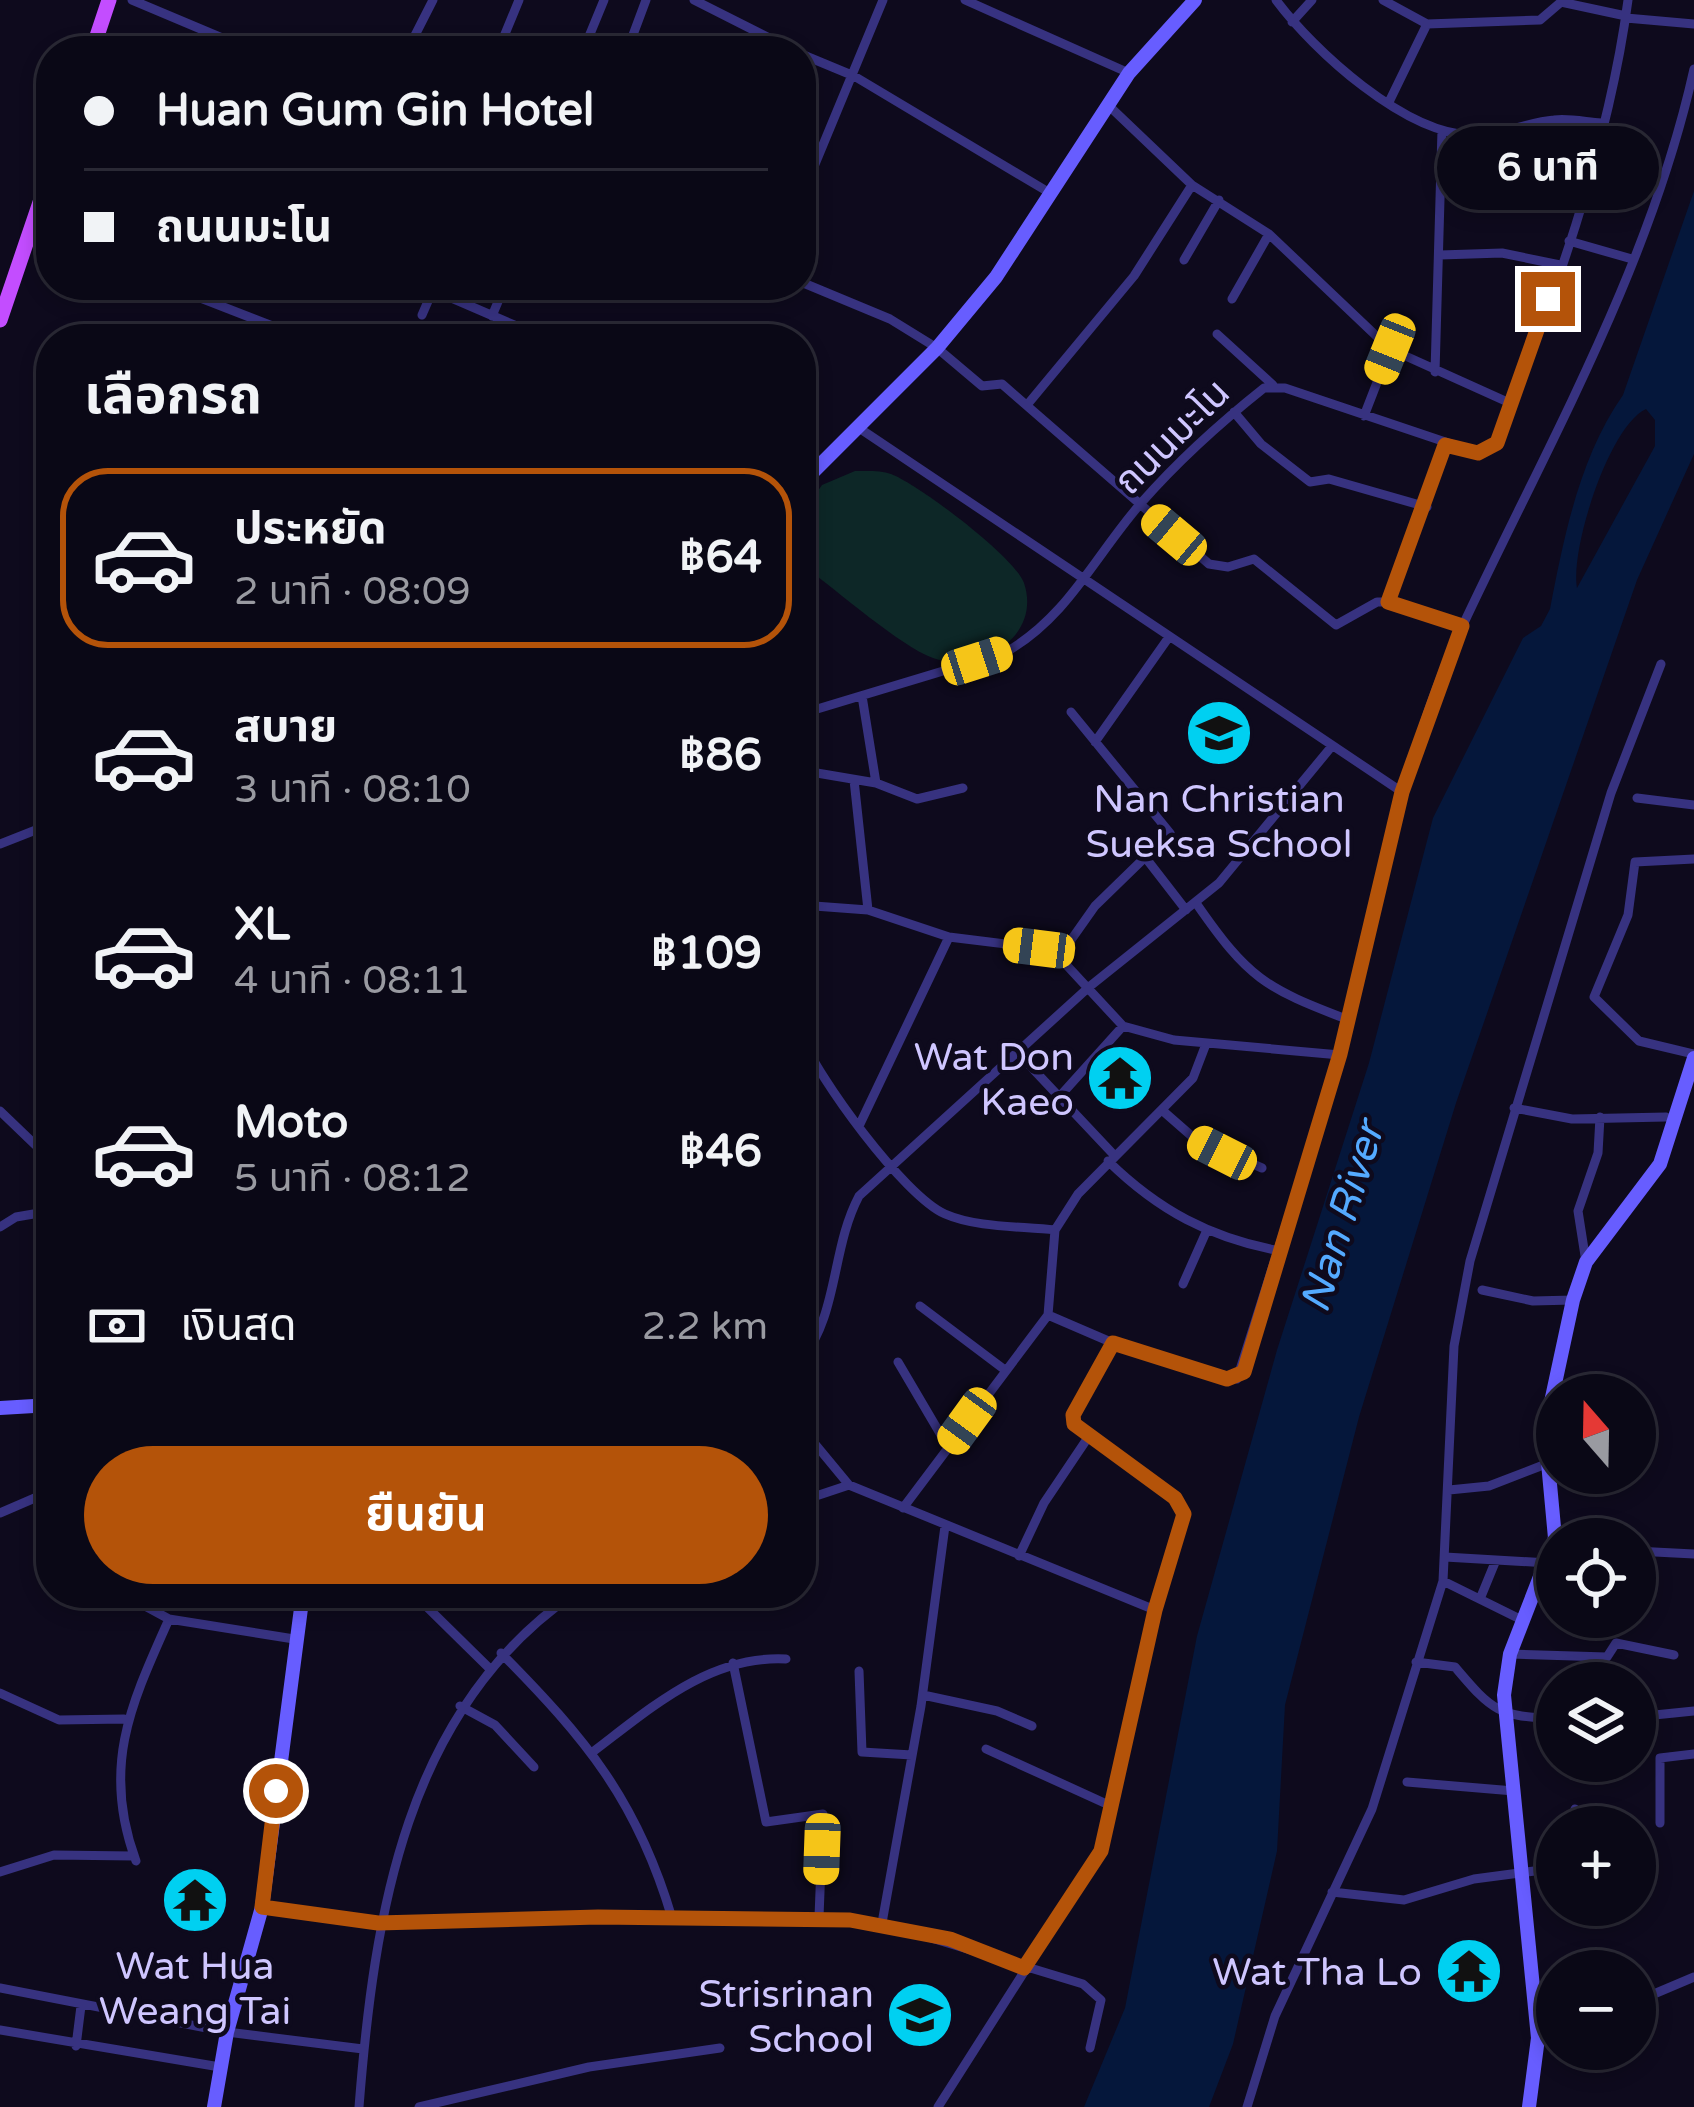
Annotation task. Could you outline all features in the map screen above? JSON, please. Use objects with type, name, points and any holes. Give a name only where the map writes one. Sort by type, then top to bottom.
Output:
[{"type":"main road","points":[[97,36],[109,0]]},
{"type":"main road","points":[[0,320],[36,214]]},
{"type":"street","points":[[132,0],[217,36]]},
{"type":"street","points":[[414,36],[433,0]]},
{"type":"street","points":[[503,36],[519,0]]},
{"type":"street","points":[[589,36],[604,0]]},
{"type":"street","points":[[632,36],[646,0]]},
{"type":"street","points":[[694,0],[766,36]]},
{"type":"street","points":[[816,164],[883,0]]},
{"type":"street","points":[[965,0],[1129,73]]},
{"type":"street","points":[[1003,16],[1008,0]]},
{"type":"street","points":[[816,470],[938,348],[996,277],[1129,73],[1195,0]]},
{"type":"street","points":[[1276,0],[1317,50],[1389,102],[1442,130],[1471,135],[1522,131],[1552,119],[1601,123]]},
{"type":"street","points":[[1292,22],[1312,0]]},
{"type":"street","points":[[1382,0],[1427,24],[1540,20],[1561,2],[1626,17],[1694,24]]},
{"type":"street","name":"ถนนมะโน","points":[[816,709],[1006,652],[1048,623],[1139,505],[1234,412],[1274,385],[1445,445],[1478,453],[1497,443],[1569,241],[1628,0]]},
{"type":"street","points":[[1389,102],[1427,24]]},
{"type":"street","points":[[816,60],[854,76],[1050,193]]},
{"type":"street","points":[[1048,1315],[1113,1343],[1237,1379],[1340,1054],[1402,792],[1462,626],[1565,423],[1632,260],[1694,69]]},
{"type":"street","points":[[1107,104],[1192,185],[1269,234],[1390,349],[1512,404]]},
{"type":"street","points":[[1435,372],[1442,130]]},
{"type":"street","points":[[1027,405],[1134,275],[1192,185]]},
{"type":"street","points":[[1184,260],[1220,200]]},
{"type":"street","points":[[1232,299],[1269,234]]},
{"type":"street","points":[[29,235],[36,237]]},
{"type":"street","points":[[1569,241],[1632,260]]},
{"type":"street","points":[[1440,255],[1502,253],[1560,265]]},
{"type":"street","points":[[816,288],[890,320],[938,348],[977,384],[1002,384],[1209,564],[1228,567],[1255,559],[1264,563],[1336,625],[1377,602],[1388,602],[1462,626]]},
{"type":"street","points":[[194,300],[266,324]]},
{"type":"street","points":[[422,315],[428,300]]},
{"type":"street","points":[[460,300],[512,324]]},
{"type":"street","points":[[492,316],[499,300]]},
{"type":"street","points":[[1217,334],[1274,385]]},
{"type":"street","points":[[1364,416],[1390,349]]},
{"type":"street","points":[[1234,412],[1261,445],[1310,482],[1329,478],[1427,507]]},
{"type":"street","points":[[859,428],[1402,792]]},
{"type":"street","points":[[1388,602],[1427,507],[1445,445]]},
{"type":"street","points":[[1095,742],[1169,637]]},
{"type":"street","points":[[1247,2107],[1275,2015],[1372,1809],[1443,1581],[1454,1346],[1470,1261],[1612,793],[1661,664]]},
{"type":"street","points":[[862,696],[877,782]]},
{"type":"street","points":[[1059,957],[1095,906],[1170,833],[1071,712]]},
{"type":"street","points":[[816,1339],[822,1330],[844,1223],[860,1196],[1089,987],[1191,906],[1332,746]]},
{"type":"street","points":[[816,773],[877,782],[916,799],[963,788]]},
{"type":"street","points":[[854,780],[868,910]]},
{"type":"street","points":[[1637,798],[1694,805]]},
{"type":"street","points":[[0,844],[36,830]]},
{"type":"street","points":[[1145,857],[1238,964],[1270,986],[1349,1020]]},
{"type":"street","points":[[1555,1374],[1586,1262],[1660,1164],[1694,1056],[1639,1041],[1594,997],[1628,915],[1635,862],[1694,859]]},
{"type":"street","points":[[816,906],[868,910],[950,938],[1039,948],[1059,957],[1124,1026],[1206,1044],[1340,1054]]},
{"type":"street","points":[[859,1126],[950,938]]},
{"type":"street","points":[[1060,1096],[1124,1026]]},
{"type":"street","points":[[903,1508],[1048,1315],[1055,1230],[1111,1158],[1193,1078],[1206,1044]]},
{"type":"street","points":[[1019,1054],[1146,1199],[1208,1231],[1280,1251]]},
{"type":"street","points":[[816,1069],[891,1163],[944,1214],[1055,1230]]},
{"type":"street","points":[[1514,1108],[1600,1118],[1666,1117]]},
{"type":"street","points":[[1163,1111],[1195,1139],[1262,1168]]},
{"type":"street","points":[[0,1112],[36,1146]]},
{"type":"street","points":[[1586,1262],[1579,1211],[1598,1153],[1600,1118]]},
{"type":"street","points":[[0,1227],[16,1217],[36,1214]]},
{"type":"street","points":[[1183,1284],[1208,1231]]},
{"type":"street","points":[[1482,1290],[1533,1301],[1573,1300]]},
{"type":"street","points":[[920,1306],[1005,1370]]},
{"type":"street","points":[[938,2107],[1101,1851],[1182,1504],[1074,1424],[1073,1415],[1113,1343]]},
{"type":"street","points":[[898,1362],[948,1447]]},
{"type":"street","points":[[1,1405],[36,1406]]},
{"type":"street","points":[[1019,1556],[1044,1503],[1089,1436]]},
{"type":"street","points":[[816,1445],[849,1485],[1155,1610]]},
{"type":"street","points":[[1449,1490],[1489,1486],[1536,1468]]},
{"type":"street","points":[[816,1497],[849,1485]]},
{"type":"street","points":[[0,1513],[36,1497]]},
{"type":"street","points":[[882,1923],[923,1695],[945,1526]]},
{"type":"street","points":[[1656,1552],[1694,1554]]},
{"type":"street","points":[[1445,1557],[1536,1562]]},
{"type":"street","points":[[1480,1599],[1496,1560]]},
{"type":"street","points":[[1443,1581],[1524,1622]]},
{"type":"street","points":[[1529,2107],[1539,2057],[1506,1716],[1510,1654],[1536,1592]]},
{"type":"street","points":[[149,1608],[169,1619],[295,1639]]},
{"type":"street","points":[[214,2107],[227,2032],[262,1907],[300,1608]]},
{"type":"street","points":[[427,1608],[488,1667]]},
{"type":"street","points":[[358,2107],[378,1923],[436,1754],[460,1706],[488,1667],[557,1608]]},
{"type":"street","points":[[0,1872],[54,1855],[135,1858],[122,1804],[124,1719],[169,1619]]},
{"type":"street","points":[[1510,1654],[1607,1657],[1616,1643],[1674,1655]]},
{"type":"street","points":[[502,1653],[594,1750],[639,1826],[672,1918]]},
{"type":"street","points":[[594,1750],[654,1705],[734,1663],[786,1659]]},
{"type":"street","points":[[1416,1662],[1455,1667],[1490,1708],[1506,1716],[1536,1718]]},
{"type":"street","points":[[734,1663],[766,1822],[823,1814],[819,1918]]},
{"type":"street","points":[[859,1671],[862,1752],[912,1755]]},
{"type":"street","points":[[0,1694],[59,1720],[124,1719]]},
{"type":"street","points":[[923,1695],[997,1711],[1032,1726]]},
{"type":"street","points":[[460,1706],[495,1725],[534,1767]]},
{"type":"street","points":[[1656,1715],[1694,1712]]},
{"type":"street","points":[[986,1749],[1112,1806]]},
{"type":"street","points":[[1660,1823],[1660,1758],[1694,1754]]},
{"type":"street","points":[[1407,1783],[1514,1791]]},
{"type":"street","points":[[1332,1892],[1404,1900],[1474,1879],[1536,1872]]},
{"type":"street","points":[[262,1907],[378,1923],[672,1918],[882,1923],[950,1939],[1024,1968],[1083,1984],[1101,2000],[1090,2048]]},
{"type":"street","points":[[1656,1993],[1694,1977]]},
{"type":"street","points":[[0,1988],[227,2032],[363,2049]]},
{"type":"street","points":[[76,2046],[81,2006]]},
{"type":"street","points":[[0,2030],[220,2067]]},
{"type":"street","points":[[419,2107],[589,2067],[720,2048]]},
{"type":"green space","points":[[855,471],[891,474],[964,522],[1003,556],[1024,583],[1027,602],[1016,635],[1003,647],[970,661],[933,658],[816,576],[816,494],[822,485]]},
{"type":"water","name":"Nan River","points":[[1694,191],[1694,454],[1637,580],[1456,1103],[1359,1417],[1285,1705],[1277,1851],[1233,2044],[1209,2107],[1084,2107],[1125,2008],[1197,1636],[1277,1350],[1369,1063],[1433,818],[1523,638],[1541,626],[1550,609],[1585,470],[1623,395]],"holes":[[[1646,409],[1655,420],[1655,446],[1577,588],[1586,519],[1606,463],[1632,420]]]},
{"type":"place","name":"Nan Christian Sueksa School","points":[[1219,733]]},
{"type":"place","name":"Wat Don Kaeo","points":[[1120,1078]]},
{"type":"place","name":"Wat Hua Weang Tai","points":[[195,1900]]},
{"type":"place","name":"Wat Tha Lo","points":[[1469,1971]]},
{"type":"place","name":"Strisrinan School","points":[[920,2015]]},
{"type":"route","points":[[276,1791],[262,1907],[378,1923],[598,1917],[850,1920],[950,1939],[1024,1968],[1101,1851],[1155,1610],[1184,1514],[1182,1504],[1074,1424],[1073,1415],[1113,1343],[1227,1379],[1237,1379],[1244,1372],[1340,1054],[1402,792],[1462,626],[1388,602],[1427,507],[1445,445],[1478,453],[1497,443],[1548,299]]}]
